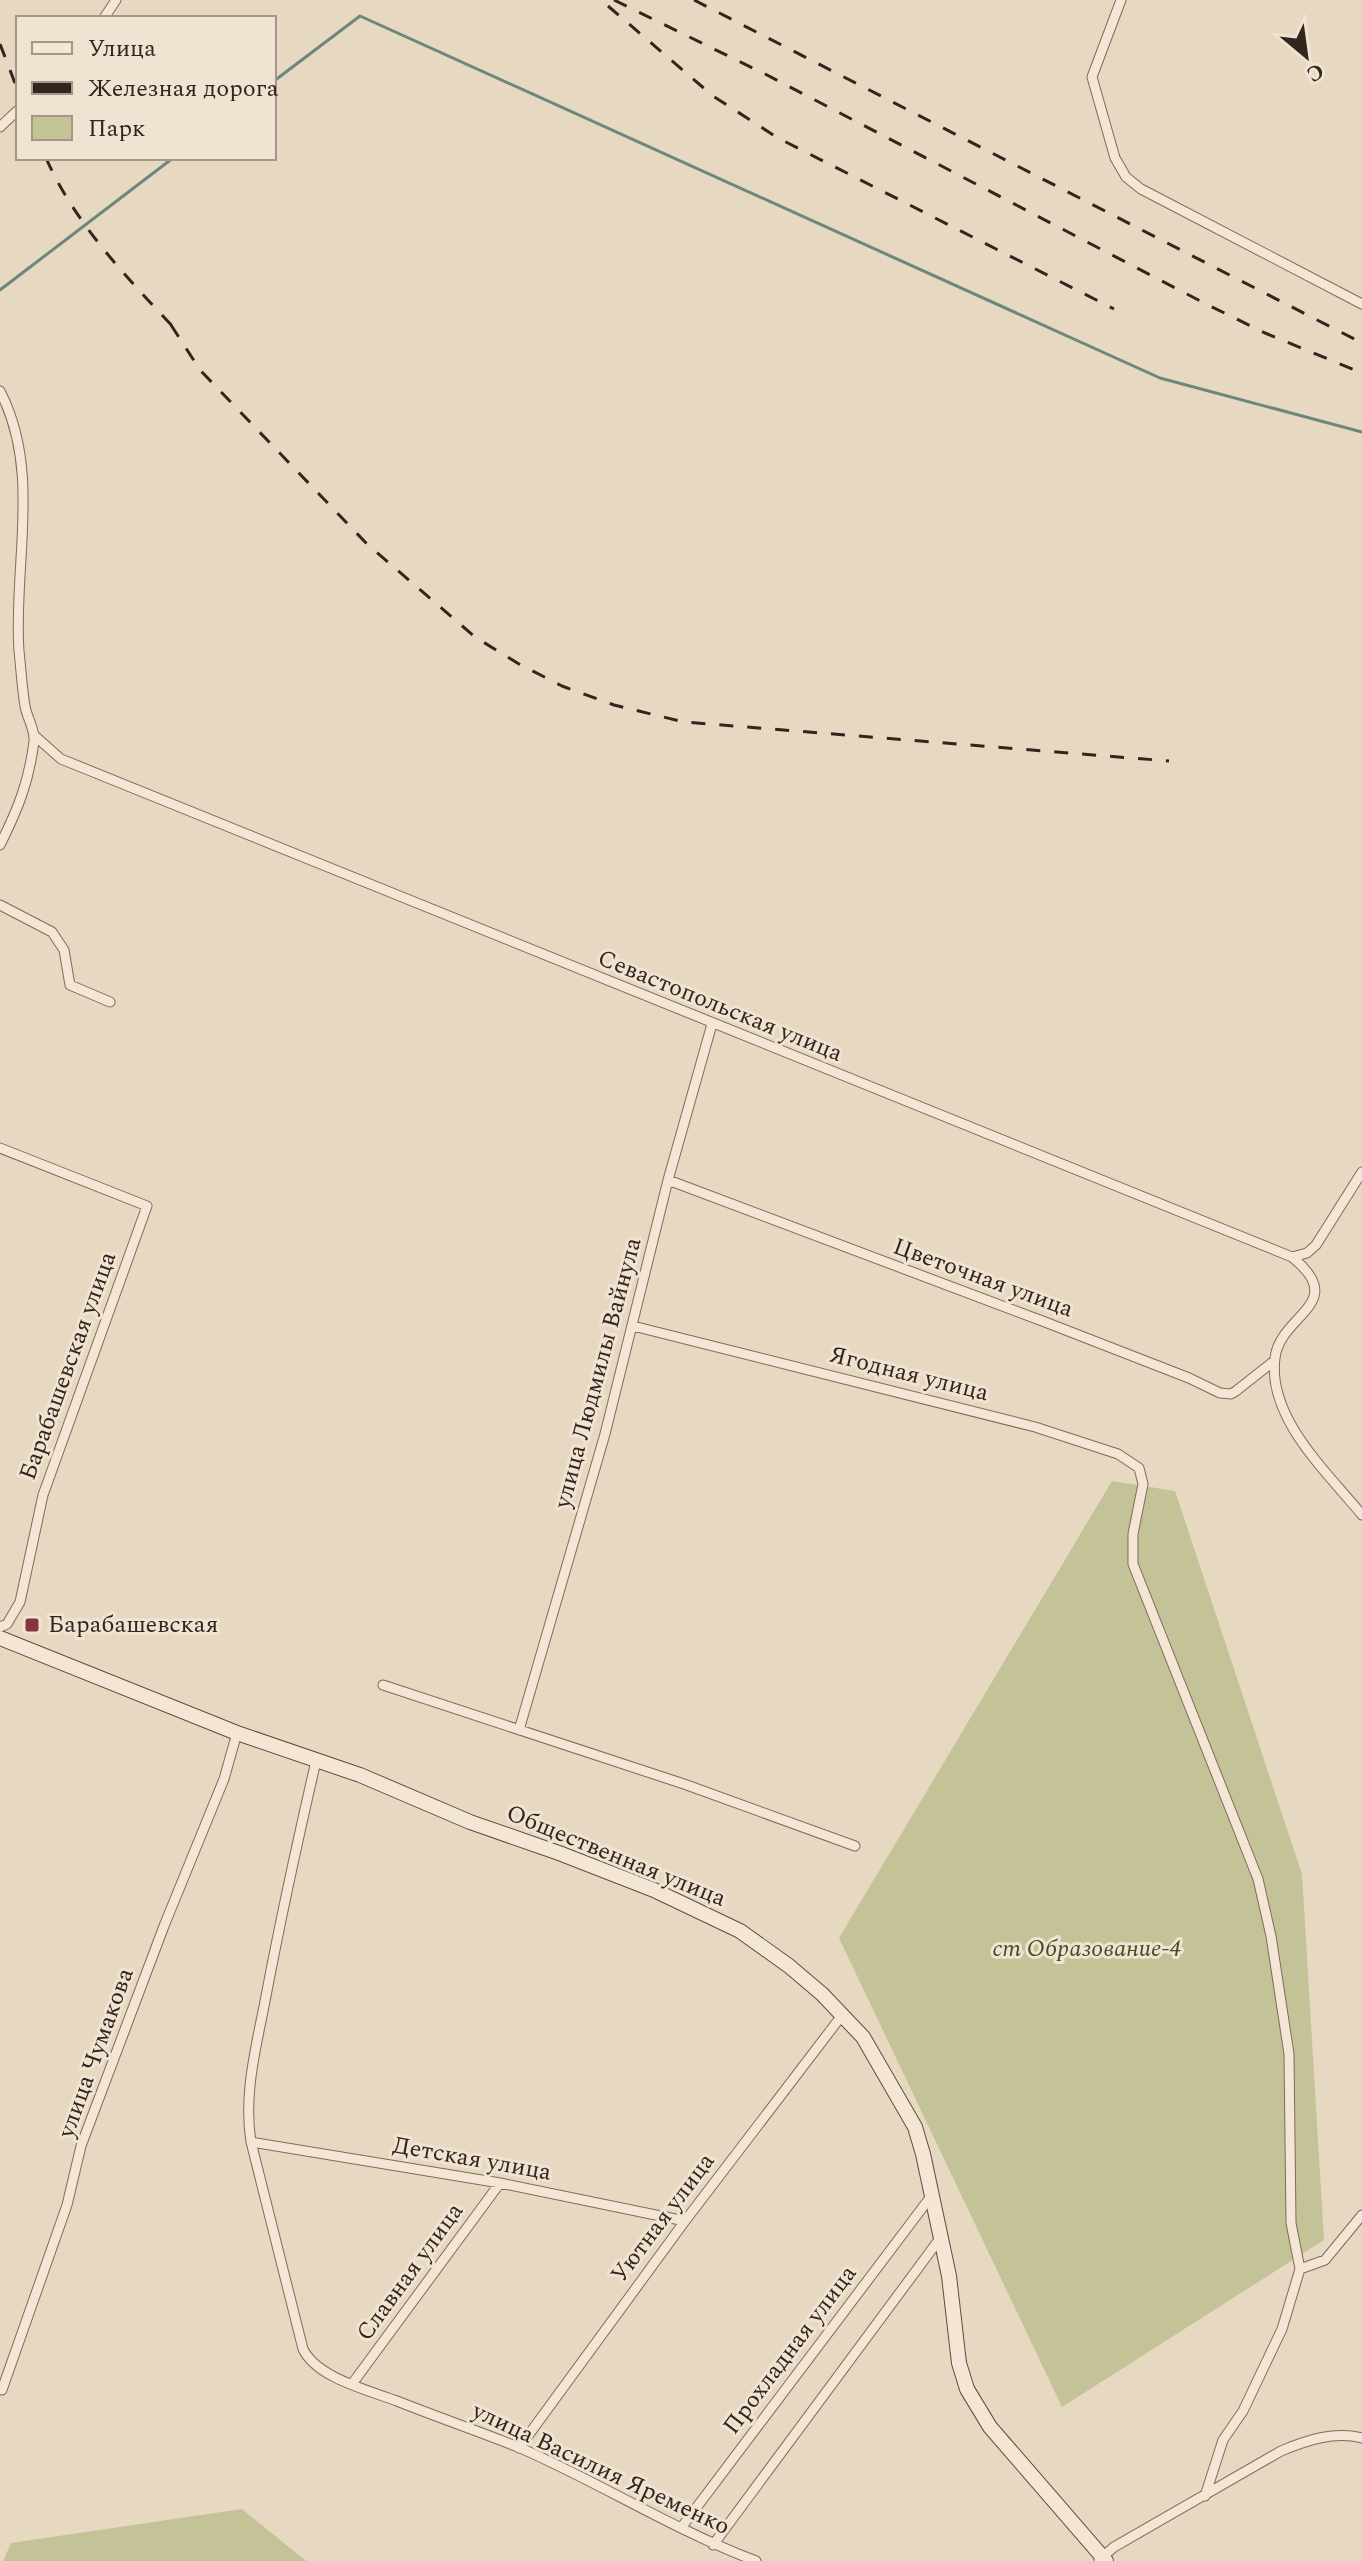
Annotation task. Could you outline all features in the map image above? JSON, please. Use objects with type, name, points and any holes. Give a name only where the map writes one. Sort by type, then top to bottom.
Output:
[{"type":"main road","name":"Общественная улица","points":[[0,1638],[237,1733],[360,1775],[470,1822],[600,1869],[705,1913],[740,1931],[789,1966],[843,2014],[863,2037],[915,2127],[949,2276],[959,2363],[967,2389],[990,2427],[1102,2559]]},
{"type":"street","points":[[1121,0],[1092,77],[1115,158],[1126,177],[1141,189],[1362,304]]},
{"type":"street","points":[[0,127],[16,112]]},
{"type":"street","points":[[0,391],[11,412],[22,472],[19,647],[26,709],[35,736],[24,796],[0,845]]},
{"type":"street","name":"Севастопольская улица","points":[[35,736],[61,759],[1292,1257]]},
{"type":"street","points":[[0,905],[52,932],[64,950],[70,985],[110,1002]]},
{"type":"street","name":"улица Людмилы Вайнула","points":[[519,1730],[605,1434],[668,1180],[712,1024]]},
{"type":"street","name":"Барабашевская улица","points":[[0,1148],[147,1206],[43,1495],[20,1602],[7,1624],[0,1627]]},
{"type":"street","points":[[1292,1257],[1307,1253],[1316,1245],[1362,1172]]},
{"type":"street","name":"Цветочная улица","points":[[668,1180],[1045,1322],[1220,1393],[1231,1394],[1274,1361]]},
{"type":"street","points":[[1292,1257],[1311,1275],[1315,1290],[1308,1308],[1282,1340],[1274,1361],[1277,1391],[1286,1417],[1362,1515]]},
{"type":"street","name":"Ягодная улица","points":[[633,1326],[1001,1418],[1089,1443],[1134,1462],[1142,1476],[1142,1499],[1133,1534],[1133,1564],[1245,1842],[1258,1879],[1271,1936],[1288,2042],[1292,2116],[1291,2223],[1300,2269]]},
{"type":"street","points":[[383,1685],[684,1784],[855,1846]]},
{"type":"street","name":"улица Чумакова","points":[[2,2390],[67,2205],[81,2146],[169,1913],[224,1779],[237,1733]]},
{"type":"street","points":[[251,2142],[247,2118],[257,2041],[286,1887],[316,1761]]},
{"type":"street","name":"Уютная улица","points":[[519,2448],[685,2221],[843,2014]]},
{"type":"street","name":"Детская улица","points":[[251,2142],[500,2183],[685,2221]]},
{"type":"street","name":"улица Василия Яременко","points":[[251,2142],[303,2349],[316,2367],[352,2384],[519,2448],[713,2545],[756,2561]]},
{"type":"street","name":"Славная улица","points":[[352,2384],[500,2183]]},
{"type":"street","name":"Прохладная улица","points":[[681,2528],[932,2195]]},
{"type":"street","points":[[1205,2496],[1223,2440],[1243,2411],[1282,2329],[1300,2269],[1325,2260],[1362,2215]]},
{"type":"street","points":[[713,2545],[941,2237]]},
{"type":"street","points":[[1102,2559],[1281,2451],[1305,2440],[1326,2436],[1362,2438]]},
{"type":"green space","name":"ст Образование-4","points":[[1112,1481],[1175,1491],[1302,1874],[1324,2240],[1062,2407],[839,1938]]},
{"type":"green space","points":[[242,2509],[306,2561],[3,2561],[11,2543]]},
{"type":"waterway","points":[[276,79],[360,16],[1160,378],[1362,432]]},
{"type":"waterway","points":[[0,290],[170,160]]},
{"type":"railway","points":[[614,0],[767,75],[1206,304],[1265,333],[1362,373]]},
{"type":"railway","points":[[694,0],[1362,343]]},
{"type":"railway","points":[[608,6],[713,96],[778,138],[1114,309]]},
{"type":"railway","points":[[0,44],[16,86]]},
{"type":"railway","points":[[47,160],[87,228],[177,331]]},
{"type":"railway","points":[[171,325],[200,370],[367,544],[475,637],[562,686],[614,705],[684,722],[1169,761]]},
{"type":"place","name":"Барабашевская","points":[[32,1625]]}]
